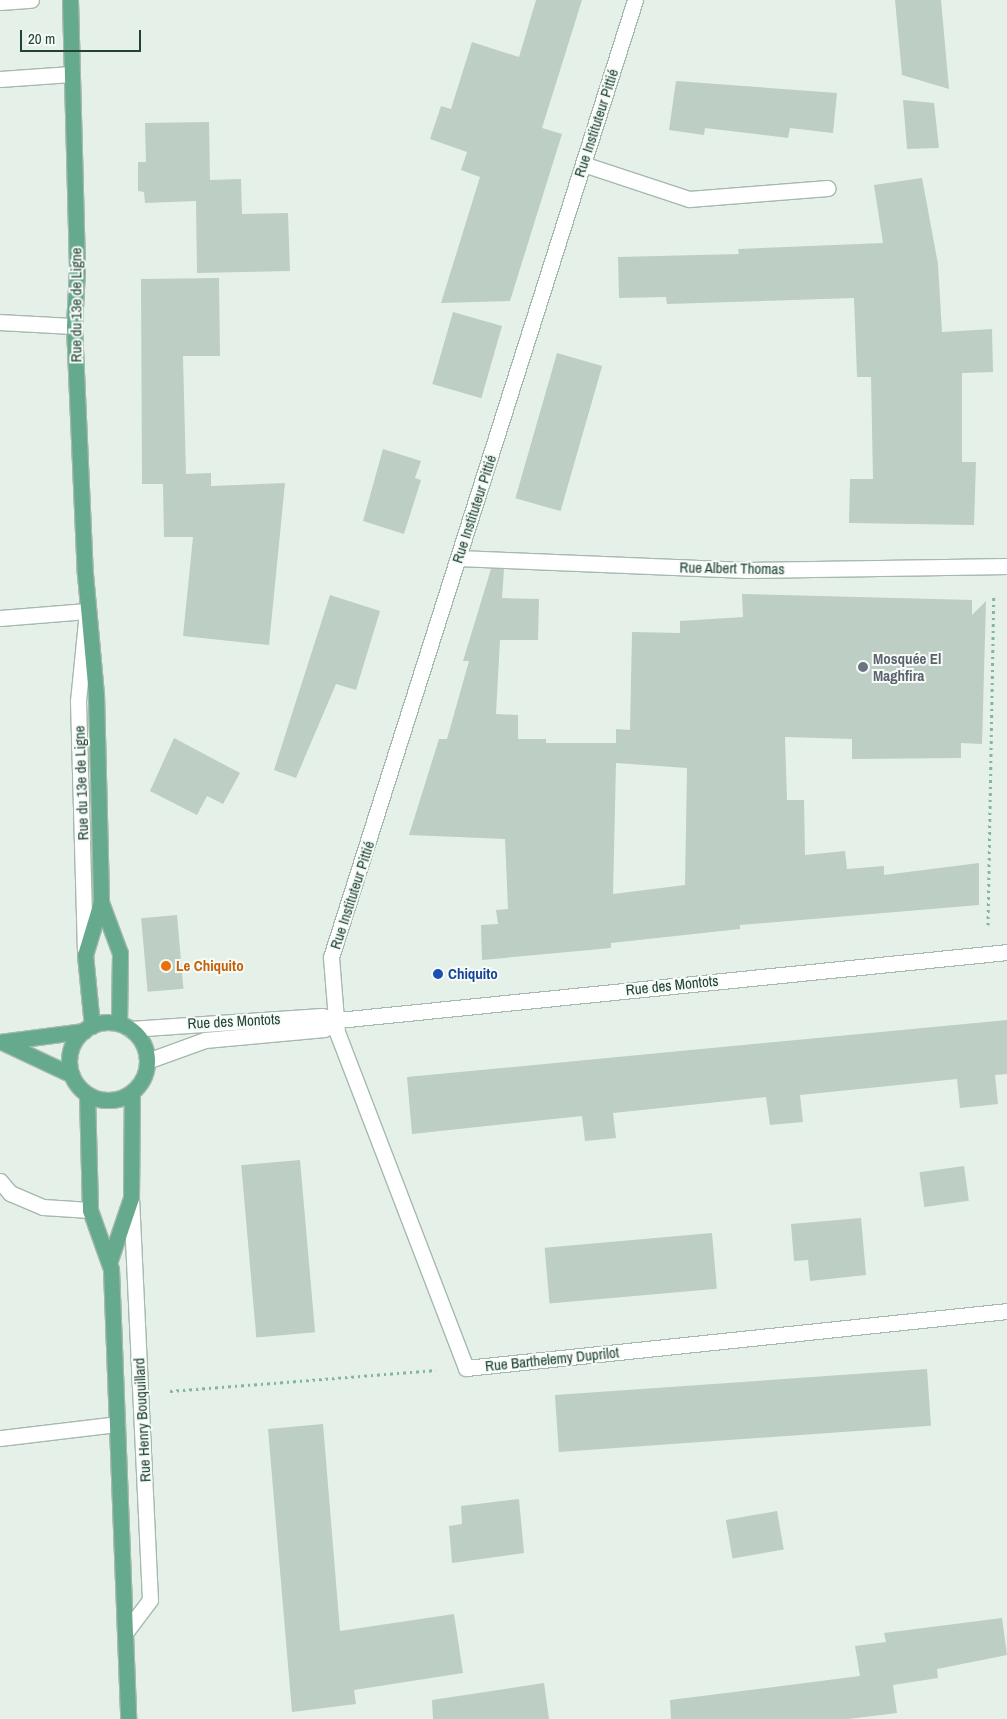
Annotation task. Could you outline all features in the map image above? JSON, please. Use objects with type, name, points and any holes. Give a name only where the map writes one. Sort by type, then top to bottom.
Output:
[{"type":"main road","name":"Rue du 13e de Ligne","points":[[70,0],[77,270],[74,326],[87,611],[96,694],[101,902],[85,955],[88,1028]]},
{"type":"main road","name":"Rue du 13e de Ligne","points":[[101,902],[120,953],[124,1026]]},
{"type":"main road","points":[[124,1026],[146,1048],[146,1073],[132,1093],[109,1100],[86,1094],[72,1076],[1,1042],[88,1028],[124,1026]]},
{"type":"main road","points":[[72,1076],[70,1052],[88,1028]]},
{"type":"main road","name":"Rue Henry Bouquillard","points":[[110,1260],[131,1198],[132,1093]]},
{"type":"main road","name":"Rue Henry Bouquillard","points":[[86,1094],[90,1210],[110,1260],[128,1719]]},
{"type":"street","points":[[0,2],[31,0]]},
{"type":"street","name":"Rue Instituteur Pittié","points":[[338,1020],[332,957],[635,0]]},
{"type":"street","points":[[0,79],[71,74]]},
{"type":"street","points":[[583,164],[689,199],[828,188]]},
{"type":"street","points":[[0,322],[74,326]]},
{"type":"street","name":"Rue Albert Thomas","points":[[458,558],[747,570],[1001,566]]},
{"type":"street","points":[[0,618],[87,611]]},
{"type":"street","name":"Rue du 13e de Ligne","points":[[85,955],[78,701],[87,611]]},
{"type":"street","name":"Rue des Montots","points":[[124,1026],[292,1017],[338,1020],[1007,952]]},
{"type":"street","name":"Rue des Montots","points":[[147,1061],[205,1040],[324,1030],[338,1020]]},
{"type":"street","name":"Rue Barthelemy Duprilot","points":[[338,1020],[337,1032],[466,1368],[1007,1311]]},
{"type":"street","points":[[0,1182],[10,1193],[43,1207],[90,1210]]},
{"type":"street","name":"Rue Henry Bouquillard","points":[[125,1633],[150,1600],[131,1198]]},
{"type":"street","points":[[0,1438],[117,1424]]},
{"type":"path","points":[[987,954],[1001,566]]},
{"type":"path","points":[[140,1393],[466,1368]]},
{"type":"building","points":[[536,0],[582,0],[542,128],[562,134],[510,301],[441,303],[480,177],[461,170],[467,152],[430,139],[441,106],[451,109],[472,42],[519,57]]},
{"type":"building","points":[[895,0],[941,0],[949,89],[902,75]]},
{"type":"building","points":[[676,81],[837,93],[833,133],[790,128],[788,138],[705,128],[704,135],[669,130]]},
{"type":"building","points":[[903,100],[934,103],[939,148],[907,149]]},
{"type":"building","points":[[209,122],[210,180],[241,179],[242,214],[288,213],[290,271],[197,273],[196,201],[145,203],[144,192],[138,191],[138,162],[146,162],[145,123]]},
{"type":"building","points":[[922,178],[938,264],[942,332],[992,329],[993,372],[962,373],[962,462],[976,462],[974,525],[849,523],[850,479],[873,479],[871,377],[857,377],[854,298],[667,304],[666,297],[619,298],[618,257],[739,254],[738,249],[883,243],[874,185]]},
{"type":"building","points":[[219,278],[220,356],[183,356],[186,474],[211,473],[211,486],[285,483],[269,645],[183,636],[193,537],[164,537],[163,484],[142,484],[141,279]]},
{"type":"building","points":[[453,312],[502,326],[481,398],[432,384]]},
{"type":"building","points":[[557,353],[602,366],[561,511],[515,498]]},
{"type":"building","points":[[383,449],[421,461],[415,478],[421,480],[404,534],[363,521]]},
{"type":"building","points":[[491,569],[504,569],[502,598],[539,599],[538,640],[500,640],[496,714],[518,715],[518,739],[546,739],[546,743],[616,743],[616,729],[630,730],[632,632],[680,633],[680,621],[743,617],[742,594],[972,600],[972,615],[986,601],[982,744],[961,743],[961,758],[852,759],[852,739],[785,737],[787,800],[804,800],[805,855],[845,851],[847,869],[884,866],[884,875],[979,863],[979,905],[740,925],[740,929],[611,943],[611,948],[482,960],[481,925],[498,924],[496,910],[508,909],[505,839],[409,835],[439,739],[447,739],[469,661],[463,661]],"holes":[[[616,763],[687,768],[685,885],[613,894]]]},
{"type":"building","points":[[330,595],[380,611],[356,690],[336,684],[296,778],[274,770]]},
{"type":"building","points":[[174,738],[240,773],[223,804],[207,796],[197,815],[150,791]]},
{"type":"building","points":[[177,915],[183,989],[148,992],[141,918]]},
{"type":"building","points":[[1007,1020],[1007,1074],[995,1075],[998,1104],[960,1108],[957,1079],[800,1095],[803,1122],[770,1125],[766,1097],[613,1113],[616,1138],[585,1141],[582,1116],[412,1134],[407,1077]]},
{"type":"building","points":[[300,1160],[315,1332],[256,1337],[241,1165]]},
{"type":"building","points":[[964,1166],[969,1201],[924,1207],[919,1172]]},
{"type":"building","points":[[861,1218],[866,1275],[810,1281],[808,1260],[794,1261],[791,1224]]},
{"type":"building","points":[[712,1233],[717,1289],[550,1303],[545,1248]]},
{"type":"building","points":[[927,1369],[931,1426],[559,1452],[555,1395]]},
{"type":"building","points":[[323,1424],[340,1631],[454,1614],[463,1673],[354,1690],[356,1704],[292,1712],[268,1429]]},
{"type":"building","points":[[519,1499],[524,1553],[452,1563],[449,1526],[462,1524],[461,1506]]},
{"type":"building","points":[[777,1511],[784,1549],[733,1558],[726,1520]]},
{"type":"building","points":[[1002,1618],[1007,1655],[937,1669],[938,1678],[893,1685],[897,1713],[848,1719],[671,1719],[670,1700],[860,1676],[855,1646],[886,1642],[884,1633]]},
{"type":"building","points":[[544,1683],[549,1719],[433,1719],[432,1700]]},
{"type":"place","name":"Mosquée El Maghfira","points":[[863,667]]},
{"type":"place","name":"Le Chiquito","points":[[166,966]]},
{"type":"place","name":"Chiquito","points":[[438,974]]}]
